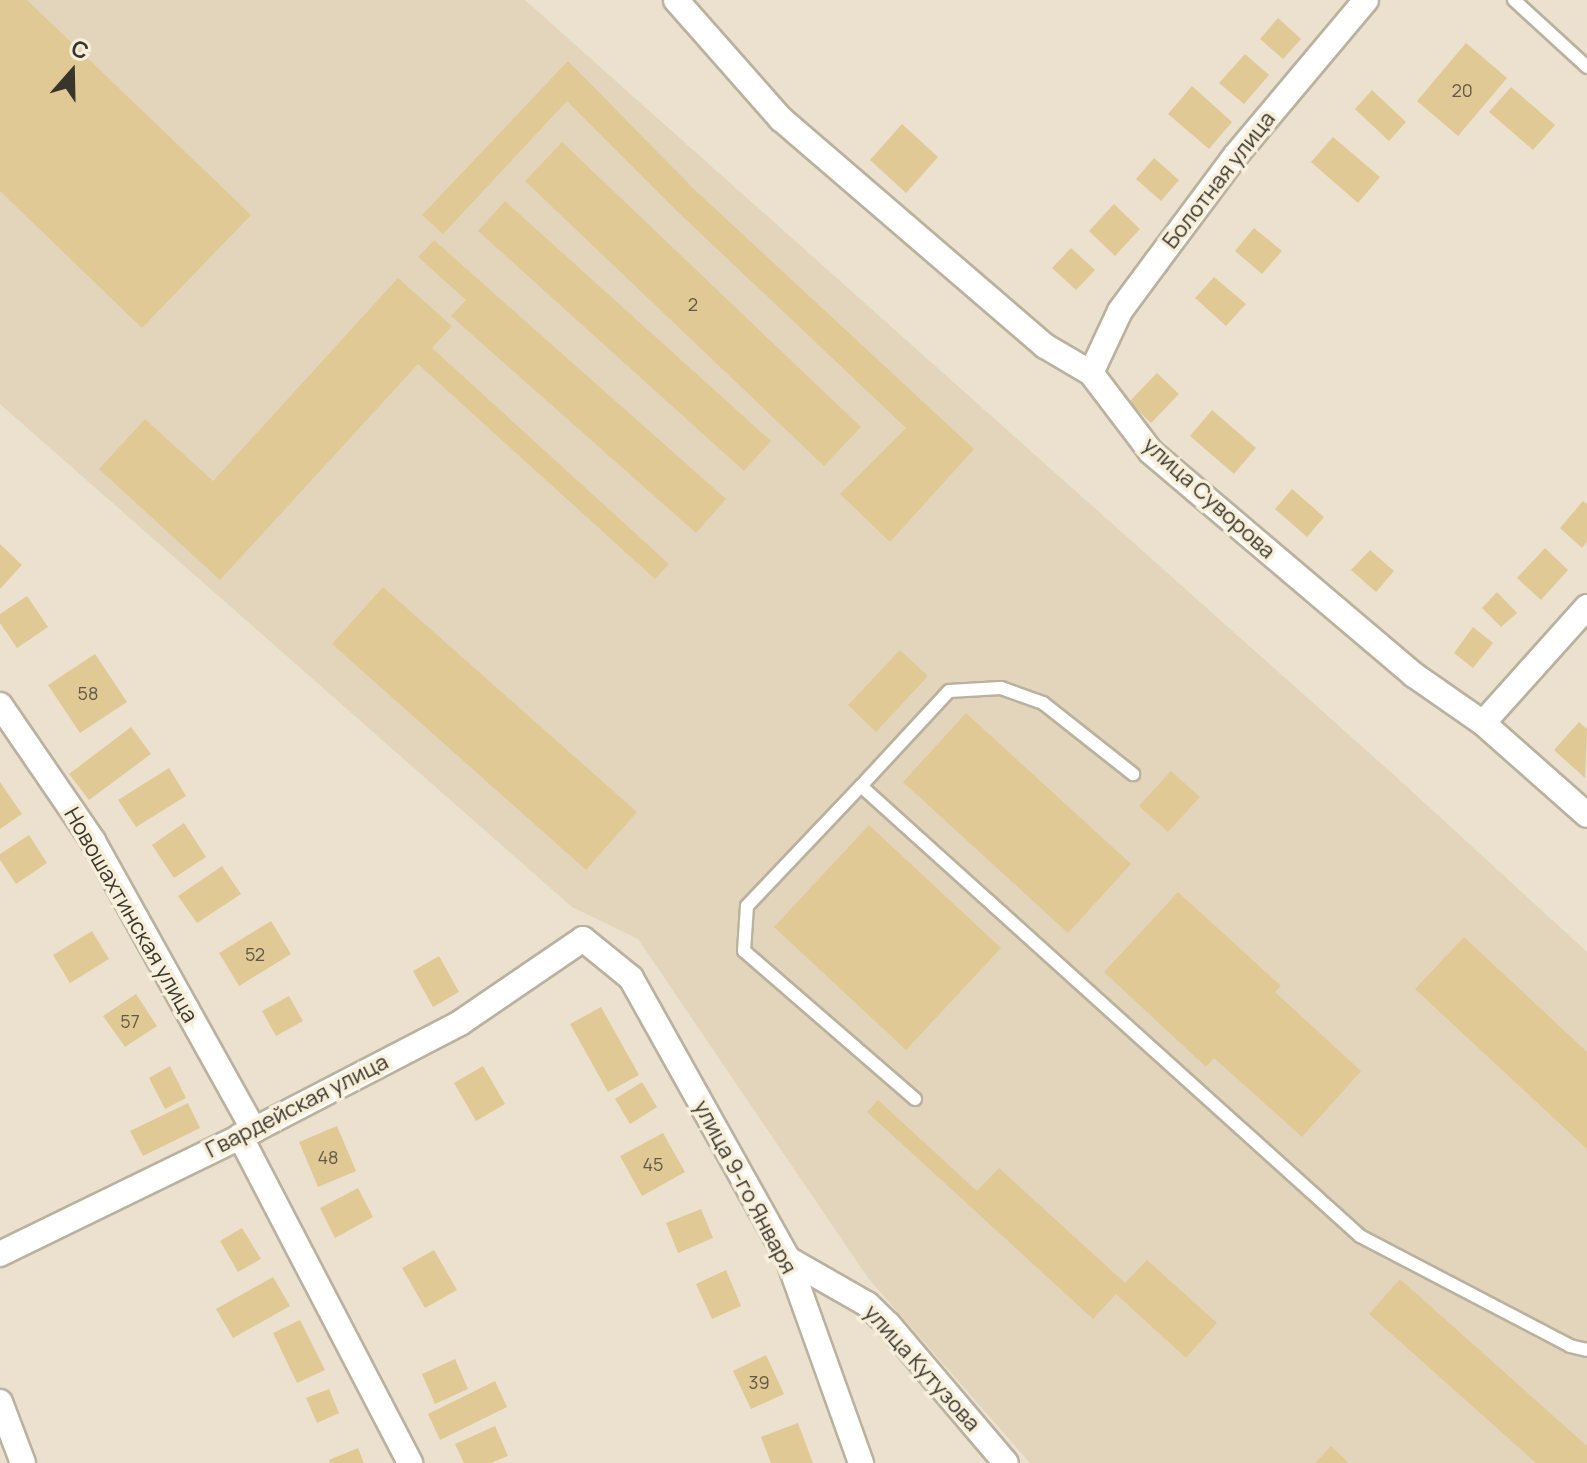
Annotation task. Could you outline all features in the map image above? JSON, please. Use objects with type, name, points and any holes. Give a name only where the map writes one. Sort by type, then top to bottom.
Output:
[{"type":"street","name":"улица Суворова","points":[[676,0],[781,119],[1045,346],[1091,373],[1151,452],[1414,675],[1483,723],[1587,815]]},
{"type":"street","name":"Болотная улица","points":[[1091,373],[1120,311],[1147,273],[1236,155],[1366,0]]},
{"type":"street","points":[[1483,723],[1587,607]]},
{"type":"street","name":"Новошахтинская улица","points":[[0,705],[93,841],[247,1133],[410,1463]]},
{"type":"street","name":"Гвардейская улица","points":[[0,1254],[247,1133],[460,1023],[583,939]]},
{"type":"street","name":"улица 9-го Января","points":[[583,939],[631,978],[788,1259],[861,1463]]},
{"type":"street","name":"улица Кутузова","points":[[788,1259],[867,1304],[888,1324],[1006,1463]]},
{"type":"street","points":[[0,1402],[23,1463]]},
{"type":"lane","points":[[1514,0],[1587,67]]},
{"type":"lane","points":[[915,1099],[744,951],[747,906],[949,691],[1001,688],[1043,703],[1133,774]]},
{"type":"lane","points":[[861,786],[1360,1236],[1570,1346],[1587,1350]]},
{"type":"shaded area","points":[[0,0],[525,0],[1394,775],[1587,952],[1587,1463],[1030,1463],[868,1278],[638,939],[572,907],[0,404]]},
{"type":"building","points":[[0,0],[27,0],[251,215],[142,328],[0,191]]},
{"type":"building","points":[[1278,18],[1301,39],[1283,59],[1260,39]]},
{"type":"building","points":[[1466,43],[1507,78],[1458,136],[1417,101]]},
{"type":"building","points":[[1245,54],[1269,75],[1244,104],[1219,83]]},
{"type":"building","points":[[568,61],[696,191],[974,449],[890,542],[840,494],[906,428],[679,213],[567,101],[443,234],[422,215]]},
{"type":"building","points":[[1192,86],[1232,122],[1209,149],[1168,114]]},
{"type":"building","points":[[1511,87],[1555,125],[1533,150],[1489,112]]},
{"type":"building","points":[[1372,90],[1406,122],[1389,141],[1355,109]]},
{"type":"building","points":[[902,124],[938,157],[906,193],[870,160]]},
{"type":"building","points":[[1333,137],[1380,177],[1358,203],[1311,162]]},
{"type":"building","points":[[562,142],[861,427],[824,466],[525,181]]},
{"type":"building","points":[[1154,158],[1179,180],[1161,201],[1136,179]]},
{"type":"building","points":[[505,201],[771,441],[744,471],[478,231]]},
{"type":"building","points":[[1114,204],[1140,229],[1115,256],[1089,231]]},
{"type":"building","points":[[1254,228],[1282,251],[1262,274],[1235,251]]},
{"type":"building","points":[[434,240],[726,499],[696,533],[451,316],[466,300],[418,257]]},
{"type":"building","points":[[1071,248],[1095,270],[1076,290],[1052,268]]},
{"type":"building","points":[[1214,277],[1246,304],[1226,326],[1195,298]]},
{"type":"building","points":[[398,278],[452,326],[432,348],[669,564],[655,579],[418,364],[220,580],[99,469],[145,419],[213,481]]},
{"type":"building","points":[[1157,373],[1179,394],[1151,423],[1129,402]]},
{"type":"building","points":[[1212,410],[1256,448],[1234,474],[1190,436]]},
{"type":"building","points":[[1292,489],[1324,517],[1307,537],[1275,509]]},
{"type":"building","points":[[1583,501],[1587,504],[1587,542],[1582,548],[1560,528]]},
{"type":"building","points":[[0,544],[22,565],[0,589]]},
{"type":"building","points":[[1545,548],[1568,570],[1541,600],[1517,578]]},
{"type":"building","points":[[1370,550],[1394,571],[1376,592],[1351,570]]},
{"type":"building","points":[[383,587],[637,812],[586,870],[332,644]]},
{"type":"building","points":[[1497,592],[1517,613],[1501,627],[1482,608]]},
{"type":"building","points":[[27,596],[48,627],[17,648],[0,623],[0,614]]},
{"type":"building","points":[[1473,627],[1493,643],[1473,668],[1454,653]]},
{"type":"building","points":[[900,650],[928,676],[876,732],[848,705]]},
{"type":"building","points":[[95,654],[127,702],[80,733],[48,685]]},
{"type":"building","points":[[966,713],[1131,864],[1068,933],[903,782]]},
{"type":"building","points":[[1579,722],[1587,729],[1585,778],[1554,750]]},
{"type":"building","points":[[131,727],[151,754],[89,800],[69,774]]},
{"type":"building","points":[[169,768],[186,796],[136,827],[118,800]]},
{"type":"building","points":[[1171,771],[1200,797],[1168,832],[1139,806]]},
{"type":"building","points":[[0,782],[22,814],[0,829]]},
{"type":"building","points":[[184,823],[206,857],[174,878],[152,845]]},
{"type":"building","points":[[869,825],[1001,948],[906,1050],[774,927]]},
{"type":"building","points":[[29,835],[47,863],[16,884],[0,860],[0,854]]},
{"type":"building","points":[[222,866],[241,894],[197,923],[178,896]]},
{"type":"building","points":[[1178,892],[1281,986],[1275,992],[1361,1071],[1302,1137],[1214,1058],[1206,1067],[1104,972]]},
{"type":"building","points":[[271,921],[291,954],[239,986],[219,953]]},
{"type":"building","points":[[92,931],[109,959],[70,983],[53,955]]},
{"type":"building","points":[[1464,937],[1587,1052],[1587,1149],[1415,989]]},
{"type":"building","points":[[439,956],[459,992],[433,1007],[413,971]]},
{"type":"building","points":[[136,994],[157,1026],[125,1047],[103,1016]]},
{"type":"building","points":[[289,996],[303,1021],[276,1036],[262,1011]]},
{"type":"building","points":[[601,1007],[639,1075],[608,1092],[570,1024]]},
{"type":"building","points":[[170,1066],[186,1098],[165,1109],[149,1078]]},
{"type":"building","points":[[483,1066],[505,1104],[476,1121],[454,1083]]},
{"type":"building","points":[[642,1082],[657,1107],[630,1124],[615,1099]]},
{"type":"building","points":[[878,1100],[977,1191],[999,1168],[1125,1283],[1147,1260],[1217,1323],[1186,1358],[1116,1294],[1093,1319],[867,1112]]},
{"type":"building","points":[[188,1103],[200,1128],[143,1156],[130,1131]]},
{"type":"building","points":[[337,1126],[356,1171],[318,1187],[299,1142]]},
{"type":"building","points":[[663,1133],[685,1172],[642,1196],[620,1156]]},
{"type":"building","points":[[358,1188],[373,1217],[335,1238],[320,1208]]},
{"type":"building","points":[[701,1209],[713,1238],[678,1253],[666,1223]]},
{"type":"building","points":[[242,1228],[261,1259],[238,1272],[220,1241]]},
{"type":"building","points":[[434,1250],[457,1290],[425,1308],[402,1268]]},
{"type":"building","points":[[726,1270],[741,1306],[712,1319],[696,1284]]},
{"type":"building","points":[[273,1277],[290,1306],[233,1338],[216,1309]]},
{"type":"building","points":[[1400,1279],[1587,1446],[1587,1463],[1536,1463],[1369,1314]]},
{"type":"building","points":[[300,1320],[325,1370],[297,1383],[273,1333]]},
{"type":"building","points":[[766,1355],[784,1394],[751,1409],[733,1371]]},
{"type":"building","points":[[455,1359],[468,1389],[435,1404],[422,1374]]},
{"type":"building","points":[[495,1381],[507,1407],[440,1440],[428,1414]]},
{"type":"building","points":[[329,1389],[339,1413],[317,1423],[306,1398]]},
{"type":"building","points":[[798,1423],[813,1463],[771,1463],[761,1437]]},
{"type":"building","points":[[495,1426],[508,1456],[491,1463],[464,1463],[455,1444]]},
{"type":"building","points":[[1331,1446],[1349,1463],[1315,1463]]},
{"type":"building","points":[[358,1448],[364,1463],[330,1463],[329,1460]]}]
